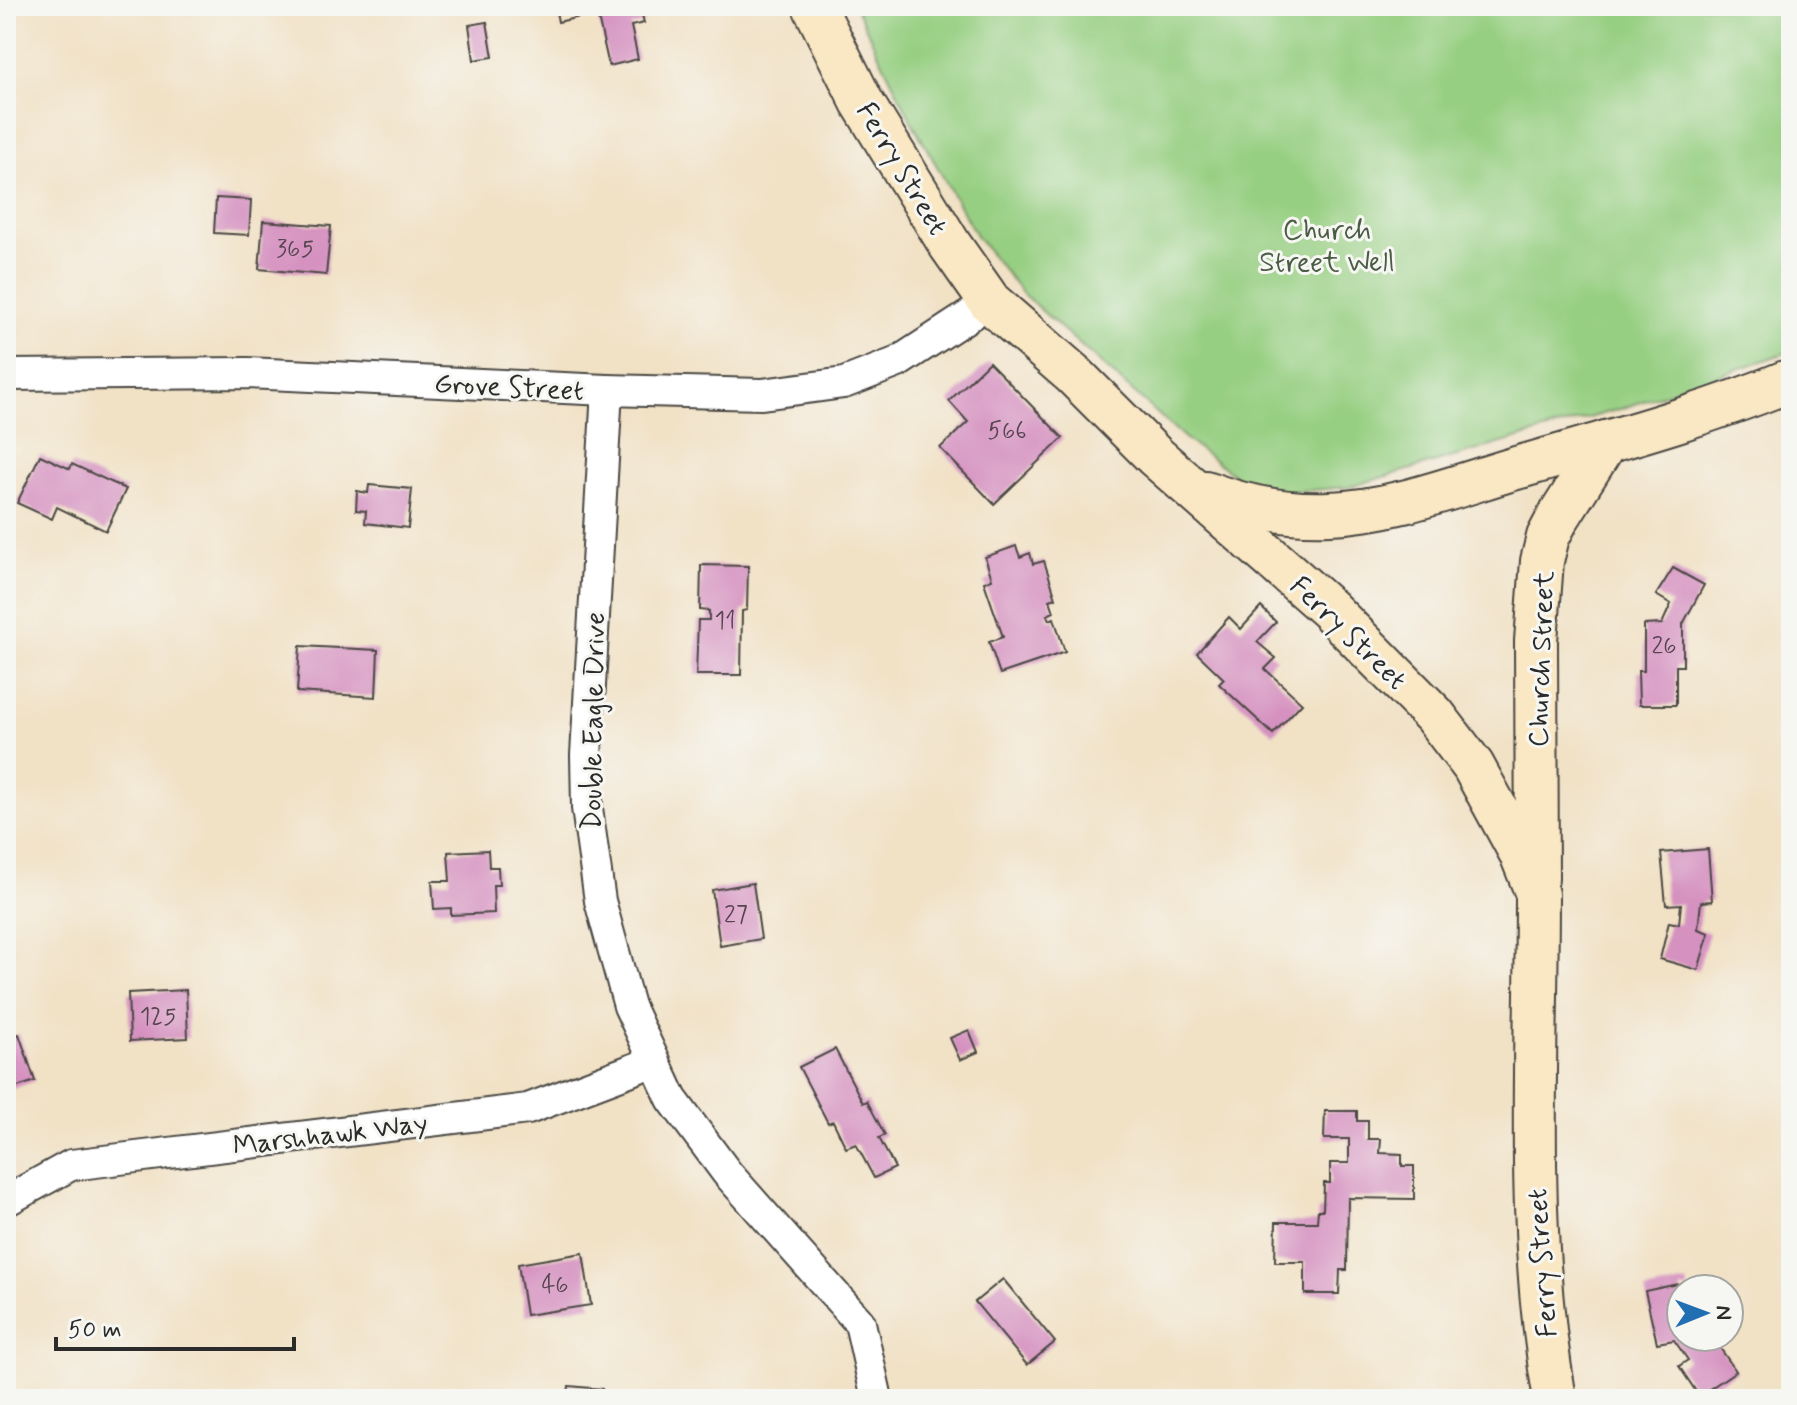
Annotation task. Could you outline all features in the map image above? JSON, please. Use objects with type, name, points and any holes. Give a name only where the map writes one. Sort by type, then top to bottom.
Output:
[{"type":"main road","name":"Ferry Street","points":[[814,6],[862,102],[950,245],[990,302],[1074,375],[1189,486],[1329,609],[1434,715],[1473,766],[1521,854],[1537,894],[1536,1233],[1540,1302],[1555,1399]]},
{"type":"main road","points":[[1189,486],[1238,505],[1273,510],[1329,513],[1386,506],[1714,409],[1791,380]]},
{"type":"main road","name":"Church Street","points":[[1537,894],[1536,641],[1542,561],[1548,537],[1558,518],[1606,442]]},
{"type":"street","name":"Grove Street","points":[[6,375],[247,373],[762,394],[844,383],[898,362],[990,302]]},
{"type":"street","name":"Double Eagle Drive","points":[[607,390],[587,714],[587,808],[600,901],[629,1006],[672,1099],[727,1173],[860,1323],[877,1399]]},
{"type":"street","name":"Marshhawk Way","points":[[6,1201],[71,1165],[528,1109],[655,1061]]},
{"type":"green space","name":"Church Street Well","points":[[855,6],[1791,6],[1791,351],[1620,409],[1349,487],[1289,492],[1238,478],[1186,439],[1023,294],[977,237],[913,124]]},
{"type":"building","points":[[555,6],[640,6],[644,23],[631,26],[638,59],[609,66],[597,13],[558,22]]},
{"type":"building","points":[[487,22],[493,57],[474,60],[469,25]]},
{"type":"building","points":[[216,198],[251,200],[249,235],[214,233]]},
{"type":"building","points":[[263,221],[331,226],[326,275],[259,269]]},
{"type":"building","points":[[989,362],[1063,438],[994,504],[940,448],[968,422],[949,401]]},
{"type":"building","points":[[40,455],[70,469],[72,464],[126,489],[106,531],[57,507],[52,519],[17,503]]},
{"type":"building","points":[[369,485],[412,489],[408,528],[365,523],[366,511],[356,510],[357,491],[368,493]]},
{"type":"building","points":[[1016,546],[1020,557],[1030,553],[1033,564],[1044,561],[1056,598],[1050,600],[1054,612],[1047,615],[1049,620],[1054,618],[1065,652],[1000,674],[989,642],[1003,637],[984,582],[992,579],[985,557]]},
{"type":"building","points":[[701,565],[748,566],[747,610],[742,611],[741,675],[696,675],[698,620],[709,620],[709,611],[700,610]]},
{"type":"building","points":[[1673,568],[1704,585],[1683,624],[1683,666],[1676,666],[1676,705],[1639,705],[1638,671],[1644,671],[1644,625],[1662,624],[1671,604],[1656,595]]},
{"type":"building","points":[[1261,607],[1276,622],[1257,642],[1276,658],[1265,669],[1302,703],[1273,734],[1219,684],[1224,679],[1197,653],[1229,617],[1241,629]]},
{"type":"building","points":[[300,646],[378,650],[376,697],[297,692]]},
{"type":"building","points":[[1708,849],[1712,901],[1701,902],[1698,929],[1709,933],[1698,970],[1660,959],[1669,922],[1679,924],[1681,904],[1666,905],[1661,853]]},
{"type":"building","points":[[488,850],[489,867],[498,867],[499,885],[493,885],[494,913],[451,915],[451,908],[434,909],[432,881],[450,881],[448,852]]},
{"type":"building","points":[[753,883],[761,939],[720,946],[712,890]]},
{"type":"building","points":[[186,990],[188,1038],[130,1041],[128,993]]},
{"type":"building","points":[[969,1030],[978,1052],[960,1060],[950,1038]]},
{"type":"building","points":[[19,1034],[35,1081],[6,1091],[6,1039]]},
{"type":"building","points":[[835,1049],[863,1103],[867,1101],[885,1135],[879,1138],[895,1168],[874,1178],[856,1144],[846,1148],[833,1121],[828,1123],[799,1067]]},
{"type":"building","points":[[1325,1111],[1357,1111],[1357,1121],[1368,1121],[1368,1139],[1381,1139],[1380,1153],[1402,1154],[1402,1166],[1414,1166],[1414,1199],[1348,1198],[1347,1270],[1340,1270],[1339,1294],[1305,1294],[1305,1262],[1275,1262],[1276,1222],[1317,1222],[1318,1210],[1323,1210],[1324,1183],[1330,1183],[1330,1163],[1349,1163],[1349,1139],[1324,1139]]},
{"type":"building","points":[[583,1253],[591,1305],[526,1315],[518,1264]]},
{"type":"building","points":[[1003,1279],[1055,1342],[1027,1365],[975,1302]]},
{"type":"building","points":[[1665,1287],[1665,1342],[1657,1343],[1645,1291]]},
{"type":"building","points":[[1683,1353],[1723,1353],[1736,1371],[1699,1396],[1679,1366],[1688,1360]]},
{"type":"building","points":[[569,1386],[602,1389],[601,1399],[567,1399]]}]
